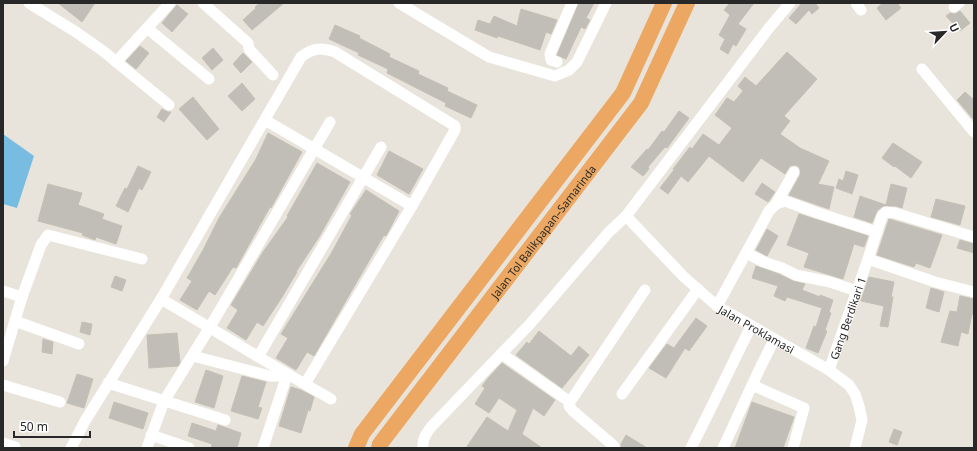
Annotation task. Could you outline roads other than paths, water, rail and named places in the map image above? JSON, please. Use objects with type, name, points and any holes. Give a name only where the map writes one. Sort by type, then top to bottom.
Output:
[{"type":"highway","name":"Jalan Tol Balikpapan–Samarinda","points":[[356,448],[362,434],[623,93],[664,3]]},
{"type":"highway","name":"Jalan Tol Balikpapan–Samarinda","points":[[379,448],[380,444],[641,104],[687,3]]},
{"type":"street","points":[[30,3],[76,32],[169,105]]},
{"type":"street","points":[[116,62],[170,3]]},
{"type":"street","points":[[203,3],[248,43],[249,49],[273,75]]},
{"type":"street","points":[[399,3],[489,57],[555,76],[569,70],[577,62],[606,3]]},
{"type":"street","points":[[558,62],[551,60],[550,54],[572,3]]},
{"type":"street","points":[[423,448],[422,443],[431,426],[530,324],[608,233],[626,216],[790,3]]},
{"type":"street","points":[[147,28],[209,79]]},
{"type":"street","points":[[71,448],[84,421],[161,299],[301,57],[316,49],[325,49],[335,52],[455,126],[455,130],[412,206],[305,384]]},
{"type":"street","points":[[922,69],[974,132]]},
{"type":"street","points":[[265,120],[412,206]]},
{"type":"street","points":[[146,448],[164,401],[193,356],[330,122]]},
{"type":"street","points":[[258,357],[381,147]]},
{"type":"street","points":[[717,306],[770,211],[776,204],[794,172]]},
{"type":"street","points":[[776,204],[784,201],[877,232]]},
{"type":"street","name":"Gang Berdikari 1","points":[[829,370],[884,213],[888,211],[974,237]]},
{"type":"street","name":"Jalan Proklamasi","points":[[626,216],[683,276],[717,306],[774,340],[829,370],[849,385],[855,394],[862,420],[855,448]]},
{"type":"street","points":[[3,360],[22,297],[41,245],[48,235],[142,259]]},
{"type":"street","points":[[746,253],[796,275],[830,282],[857,291]]},
{"type":"street","points":[[867,262],[974,292]]},
{"type":"street","points":[[622,394],[698,289]]},
{"type":"street","points":[[614,446],[572,411],[570,402],[645,290]]},
{"type":"street","points":[[3,291],[22,297]]},
{"type":"street","points":[[161,299],[210,327],[287,375],[331,399]]},
{"type":"street","points":[[14,321],[79,344]]},
{"type":"street","points":[[691,448],[751,326]]},
{"type":"street","points":[[722,448],[774,340]]},
{"type":"street","points":[[502,354],[570,402]]},
{"type":"street","points":[[193,356],[270,376],[287,375]]},
{"type":"street","points":[[264,448],[287,375]]},
{"type":"street","points":[[108,383],[225,420]]},
{"type":"street","points":[[752,384],[804,408],[792,448]]},
{"type":"street","points":[[3,385],[60,402]]},
{"type":"street","points":[[151,435],[189,448]]},
{"type":"street","points":[[3,443],[15,447]]},
{"type":"water","points":[[3,134],[34,156],[17,208],[3,204]]}]
